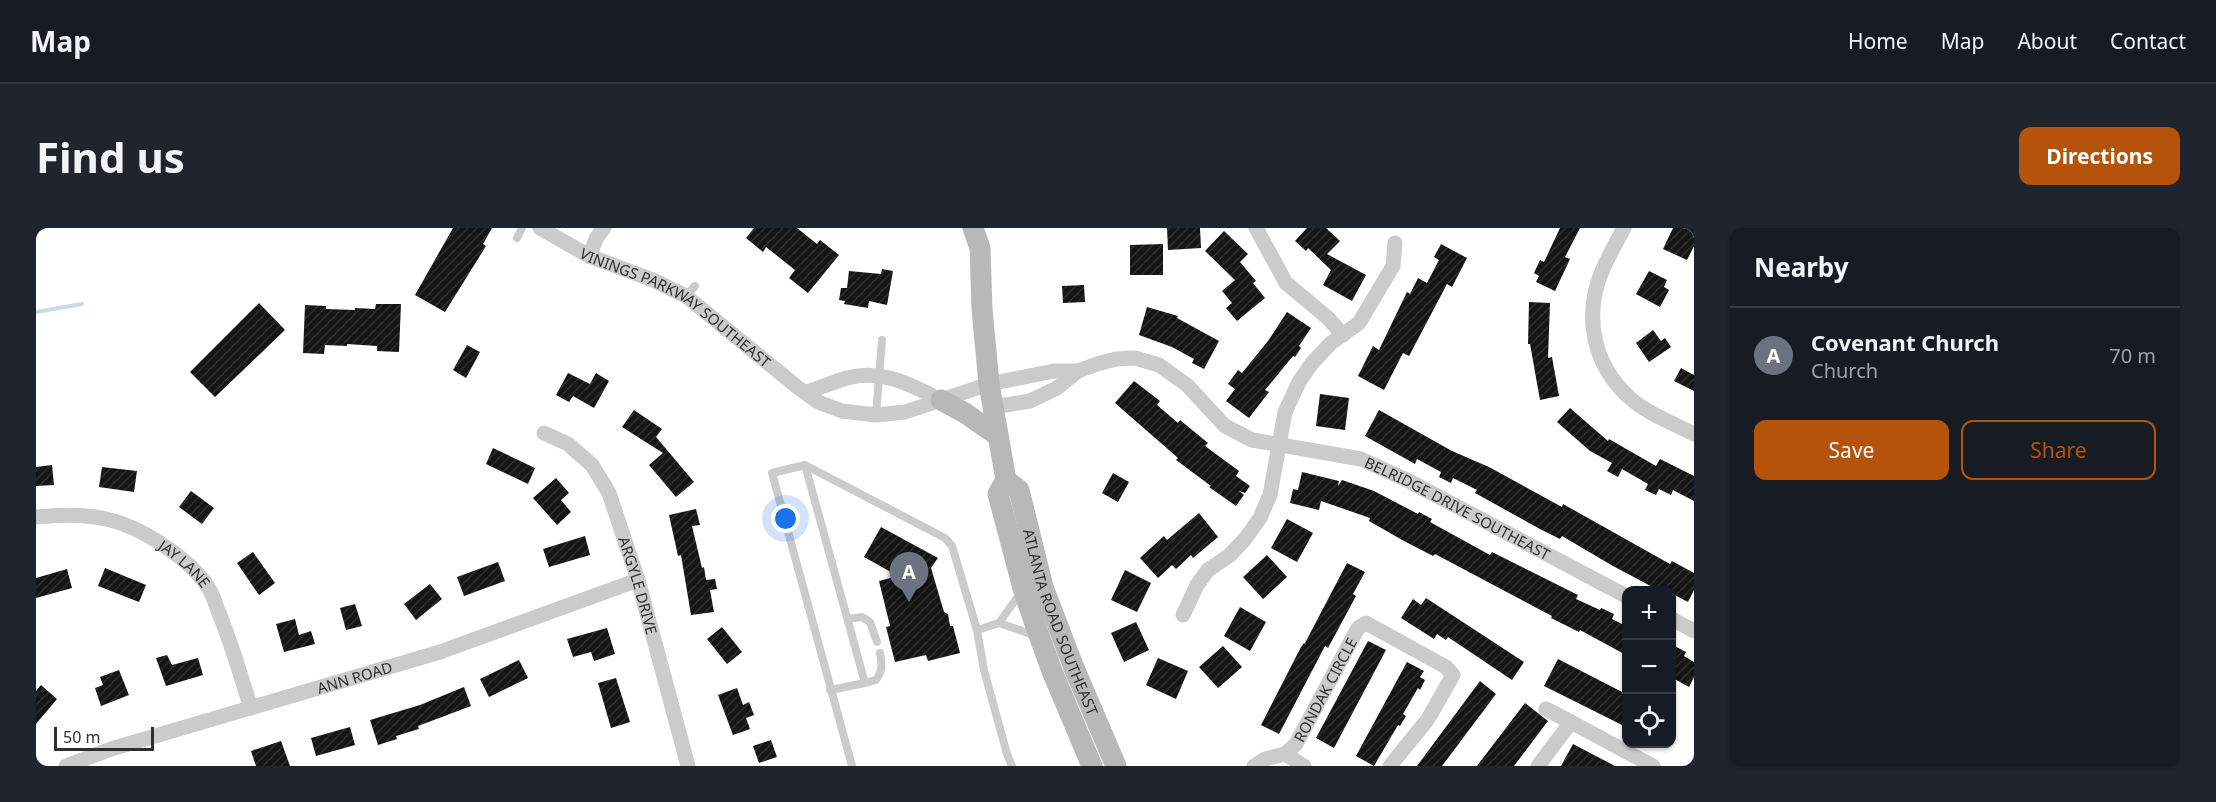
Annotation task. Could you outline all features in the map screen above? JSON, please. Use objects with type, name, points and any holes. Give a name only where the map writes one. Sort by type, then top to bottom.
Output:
[{"type":"main road","name":"ATLANTA ROAD SOUTHEAST","points":[[973,228],[980,248],[982,309],[989,384],[1006,480],[998,494],[1023,588],[1040,637],[1092,766]]},
{"type":"main road","name":"ATLANTA ROAD SOUTHEAST","points":[[980,248],[987,228]]},
{"type":"main road","points":[[941,400],[965,413],[998,436]]},
{"type":"main road","name":"ATLANTA ROAD SOUTHEAST","points":[[1006,480],[1019,490],[1043,587],[1116,766]]},
{"type":"street","name":"VININGS PARKWAY SOUTHEAST","points":[[540,228],[589,256],[653,280],[691,291],[818,402],[842,411],[876,415],[905,412],[989,384]]},
{"type":"street","points":[[589,256],[597,237],[604,228]]},
{"type":"street","points":[[1256,228],[1286,283],[1328,318],[1343,334]]},
{"type":"street","points":[[1624,228],[1599,279],[1593,299],[1592,322],[1596,346],[1615,382],[1631,399],[1694,434]]},
{"type":"street","points":[[1183,615],[1197,585],[1208,570],[1230,555],[1260,518],[1270,495],[1285,412],[1299,382],[1312,363],[1331,343],[1359,323],[1393,266],[1395,243]]},
{"type":"street","name":"BELRIDGE DRIVE SOUTHEAST","points":[[989,384],[1054,371],[1078,370],[1116,359],[1135,358],[1159,365],[1187,385],[1225,426],[1252,440],[1361,459],[1407,480],[1622,594]]},
{"type":"street","name":"BELRIDGE DRIVE SOUTHEAST","points":[[993,408],[1030,401],[1058,388],[1078,370]]},
{"type":"street","points":[[806,392],[845,378],[878,375],[895,378],[941,400]]},
{"type":"street","name":"ARGYLE DRIVE","points":[[544,433],[568,444],[592,465],[609,493],[638,580],[688,766]]},
{"type":"street","name":"JAY LANE","points":[[36,517],[60,514],[89,516],[126,523],[154,538],[183,560],[209,588],[227,630],[251,708]]},
{"type":"street","name":"ANN ROAD","points":[[66,766],[111,749],[440,651],[638,580]]},
{"type":"street","points":[[1676,622],[1694,631]]},
{"type":"street","name":"RONDAK CIRCLE","points":[[1254,766],[1265,759],[1285,754],[1296,744],[1358,628],[1366,623],[1446,667],[1453,675],[1428,719],[1390,766]]},
{"type":"street","points":[[1546,709],[1653,766]]},
{"type":"street","points":[[1538,766],[1571,722]]},
{"type":"street","name":"RONDAK CIRCLE","points":[[1285,754],[1304,766]]},
{"type":"lane","points":[[517,238],[522,228]]},
{"type":"lane","points":[[876,415],[882,340]]},
{"type":"lane","points":[[805,465],[865,683]]},
{"type":"lane","points":[[852,766],[771,473],[805,465],[945,538],[952,546],[977,630],[990,691],[1012,766]]},
{"type":"lane","points":[[977,630],[999,623],[1013,606],[1023,588]]},
{"type":"lane","points":[[848,619],[862,617],[870,622],[877,642]]},
{"type":"lane","points":[[999,623],[1040,637]]},
{"type":"lane","points":[[830,690],[876,680],[883,666],[880,653]]},
{"type":"building","points":[[453,228],[492,228],[483,244],[486,246],[445,312],[415,295]]},
{"type":"building","points":[[754,228],[797,228],[817,244],[820,240],[839,255],[808,293],[789,278],[795,270],[766,247],[763,252],[746,238]]},
{"type":"building","points":[[1167,228],[1200,228],[1201,248],[1168,250]]},
{"type":"building","points":[[1307,228],[1326,228],[1340,241],[1327,254],[1366,275],[1352,301],[1323,285],[1331,270],[1308,248],[1306,251],[1295,241]]},
{"type":"building","points":[[1560,228],[1580,228],[1565,257],[1570,259],[1555,291],[1536,282],[1539,276],[1534,273],[1540,260],[1544,262]]},
{"type":"building","points":[[1673,228],[1694,228],[1694,246],[1687,260],[1663,249]]},
{"type":"building","points":[[1224,231],[1248,254],[1240,262],[1256,281],[1253,283],[1265,298],[1237,321],[1226,308],[1232,303],[1222,291],[1235,280],[1205,251]]},
{"type":"building","points":[[1163,244],[1163,275],[1130,275],[1130,245]]},
{"type":"building","points":[[1441,244],[1467,258],[1452,287],[1447,284],[1409,356],[1403,353],[1384,390],[1358,376],[1373,346],[1379,350],[1407,292],[1410,294],[1418,278],[1427,283],[1439,260],[1434,257]]},
{"type":"building","points":[[882,269],[893,271],[887,305],[869,301],[868,308],[844,304],[845,301],[839,300],[841,288],[847,288],[849,271],[881,274]]},
{"type":"building","points":[[1649,271],[1667,280],[1664,287],[1669,290],[1660,307],[1636,294]]},
{"type":"building","points":[[1084,285],[1085,302],[1063,303],[1062,286]]},
{"type":"building","points":[[1529,302],[1550,303],[1548,358],[1552,357],[1559,396],[1540,400],[1530,344],[1528,344]]},
{"type":"building","points":[[259,303],[285,330],[215,397],[190,372]]},
{"type":"building","points":[[376,304],[401,304],[399,352],[377,351],[377,346],[347,344],[347,346],[325,345],[324,354],[303,353],[305,305],[326,306],[326,309],[355,310],[355,308],[375,309]]},
{"type":"building","points":[[1147,307],[1178,316],[1177,318],[1219,341],[1204,369],[1192,363],[1194,359],[1172,347],[1139,335]]},
{"type":"building","points":[[1287,312],[1311,328],[1299,346],[1301,348],[1295,357],[1293,356],[1265,390],[1269,392],[1249,418],[1226,401],[1235,389],[1228,384],[1238,370],[1242,373],[1268,341]]},
{"type":"building","points":[[1653,330],[1661,341],[1665,338],[1671,347],[1649,362],[1636,343]]},
{"type":"building","points":[[467,345],[480,352],[466,378],[453,370]]},
{"type":"building","points":[[1681,368],[1694,375],[1694,391],[1674,381]]},
{"type":"building","points":[[568,373],[590,384],[596,373],[609,381],[594,408],[573,396],[569,402],[556,395]]},
{"type":"building","points":[[1134,381],[1160,401],[1157,405],[1178,423],[1180,420],[1208,443],[1205,446],[1239,471],[1236,476],[1250,486],[1245,493],[1239,491],[1244,495],[1236,506],[1176,460],[1178,458],[1115,403]]},
{"type":"building","points":[[1320,394],[1349,398],[1345,430],[1316,426]]},
{"type":"building","points":[[1570,408],[1608,441],[1609,439],[1656,466],[1660,459],[1694,476],[1694,501],[1673,490],[1671,495],[1659,489],[1656,495],[1645,490],[1648,484],[1622,469],[1618,477],[1607,471],[1612,463],[1590,451],[1557,422]]},
{"type":"building","points":[[634,410],[662,429],[656,437],[694,482],[676,497],[649,465],[663,453],[622,427]]},
{"type":"building","points":[[1379,410],[1452,451],[1489,467],[1562,507],[1563,504],[1670,564],[1672,561],[1694,573],[1694,590],[1688,602],[1676,596],[1676,586],[1651,586],[1562,536],[1560,539],[1540,529],[1475,493],[1477,490],[1453,478],[1451,483],[1439,477],[1441,472],[1417,459],[1415,464],[1365,436]]},
{"type":"building","points":[[493,448],[535,468],[528,484],[486,464]]},
{"type":"building","points":[[52,465],[54,485],[36,486],[36,467]]},
{"type":"building","points":[[102,467],[137,471],[134,492],[99,487]]},
{"type":"building","points":[[1302,472],[1339,481],[1338,486],[1342,480],[1374,491],[1418,514],[1419,512],[1432,519],[1430,522],[1490,555],[1492,552],[1578,595],[1576,599],[1614,614],[1612,619],[1622,624],[1622,653],[1580,630],[1579,632],[1551,618],[1552,616],[1435,554],[1433,556],[1404,541],[1369,521],[1370,518],[1321,501],[1319,510],[1290,503],[1293,489],[1298,490]]},
{"type":"building","points":[[1113,473],[1129,482],[1118,502],[1102,493]]},
{"type":"building","points":[[556,478],[569,493],[561,500],[571,512],[557,525],[533,498]]},
{"type":"building","points":[[191,491],[214,508],[202,524],[179,507]]},
{"type":"building","points":[[696,509],[700,525],[692,526],[702,568],[704,567],[706,580],[715,579],[717,589],[710,590],[714,612],[691,615],[681,555],[678,556],[669,515]]},
{"type":"building","points":[[1199,513],[1218,537],[1193,558],[1191,555],[1176,569],[1172,565],[1158,578],[1140,558],[1164,536],[1167,540]]},
{"type":"building","points":[[1287,519],[1313,533],[1297,562],[1271,548]]},
{"type":"building","points":[[881,527],[938,558],[931,568],[944,612],[948,614],[950,626],[953,626],[960,653],[928,661],[926,655],[895,662],[886,627],[890,626],[879,581],[898,576],[864,557]]},
{"type":"building","points":[[585,536],[590,555],[549,567],[543,549]]},
{"type":"building","points":[[253,552],[275,583],[259,595],[237,563]]},
{"type":"building","points":[[1267,555],[1287,577],[1263,599],[1243,577]]},
{"type":"building","points":[[498,562],[505,581],[464,596],[457,577]]},
{"type":"building","points":[[1347,563],[1365,572],[1353,594],[1356,596],[1328,648],[1325,646],[1279,734],[1261,725],[1301,647],[1304,643],[1306,645]]},
{"type":"building","points":[[105,568],[146,585],[139,602],[98,586]]},
{"type":"building","points":[[67,569],[72,588],[36,598],[36,578]]},
{"type":"building","points":[[1125,570],[1151,583],[1137,612],[1111,600]]},
{"type":"building","points":[[430,584],[442,599],[416,620],[404,604]]},
{"type":"building","points":[[1426,598],[1524,662],[1512,680],[1448,637],[1446,640],[1437,634],[1434,639],[1401,618],[1413,599],[1421,605]]},
{"type":"building","points":[[355,604],[362,626],[346,630],[340,608]]},
{"type":"building","points":[[1240,607],[1266,622],[1250,651],[1224,636]]},
{"type":"building","points":[[295,619],[299,635],[311,631],[315,644],[284,652],[276,624]]},
{"type":"building","points":[[1136,622],[1149,650],[1124,662],[1111,633]]},
{"type":"building","points":[[722,627],[742,652],[727,664],[707,639]]},
{"type":"building","points":[[607,628],[615,654],[594,661],[591,652],[573,657],[567,639]]},
{"type":"building","points":[[1368,641],[1386,650],[1334,748],[1316,738]]},
{"type":"building","points":[[1223,646],[1242,667],[1218,688],[1199,667]]},
{"type":"building","points":[[1676,647],[1686,652],[1684,656],[1694,662],[1694,677],[1689,687],[1676,680]]},
{"type":"building","points":[[167,655],[172,665],[198,658],[203,675],[166,686],[156,658]]},
{"type":"building","points":[[1158,658],[1188,671],[1176,699],[1146,685]]},
{"type":"building","points":[[1558,659],[1622,692],[1622,725],[1544,686]]},
{"type":"building","points":[[519,660],[528,678],[489,697],[480,679]]},
{"type":"building","points":[[1407,662],[1424,671],[1420,677],[1425,680],[1403,714],[1406,716],[1400,726],[1398,725],[1374,766],[1356,756]]},
{"type":"building","points":[[119,670],[129,695],[101,706],[95,688],[103,685],[100,677]]},
{"type":"building","points":[[616,678],[630,722],[611,728],[598,683]]},
{"type":"building","points":[[1480,681],[1496,694],[1442,766],[1417,766]]},
{"type":"building","points":[[41,685],[57,699],[36,724],[36,691]]},
{"type":"building","points":[[464,687],[471,706],[418,726],[419,729],[396,736],[397,739],[378,745],[370,720],[420,705]]},
{"type":"building","points":[[737,688],[743,705],[749,702],[754,715],[746,718],[750,729],[733,735],[718,695]]},
{"type":"building","points":[[1525,703],[1548,721],[1514,766],[1477,766]]},
{"type":"building","points":[[350,727],[355,745],[316,756],[311,738]]},
{"type":"building","points":[[771,740],[777,757],[759,763],[753,746]]},
{"type":"building","points":[[281,741],[290,766],[256,766],[251,751]]},
{"type":"building","points":[[1573,744],[1615,766],[1561,766]]},
{"type":"waterway","points":[[36,312],[82,304]]},
{"type":"place","name":"Covenant Church","points":[[909,602]]}]
